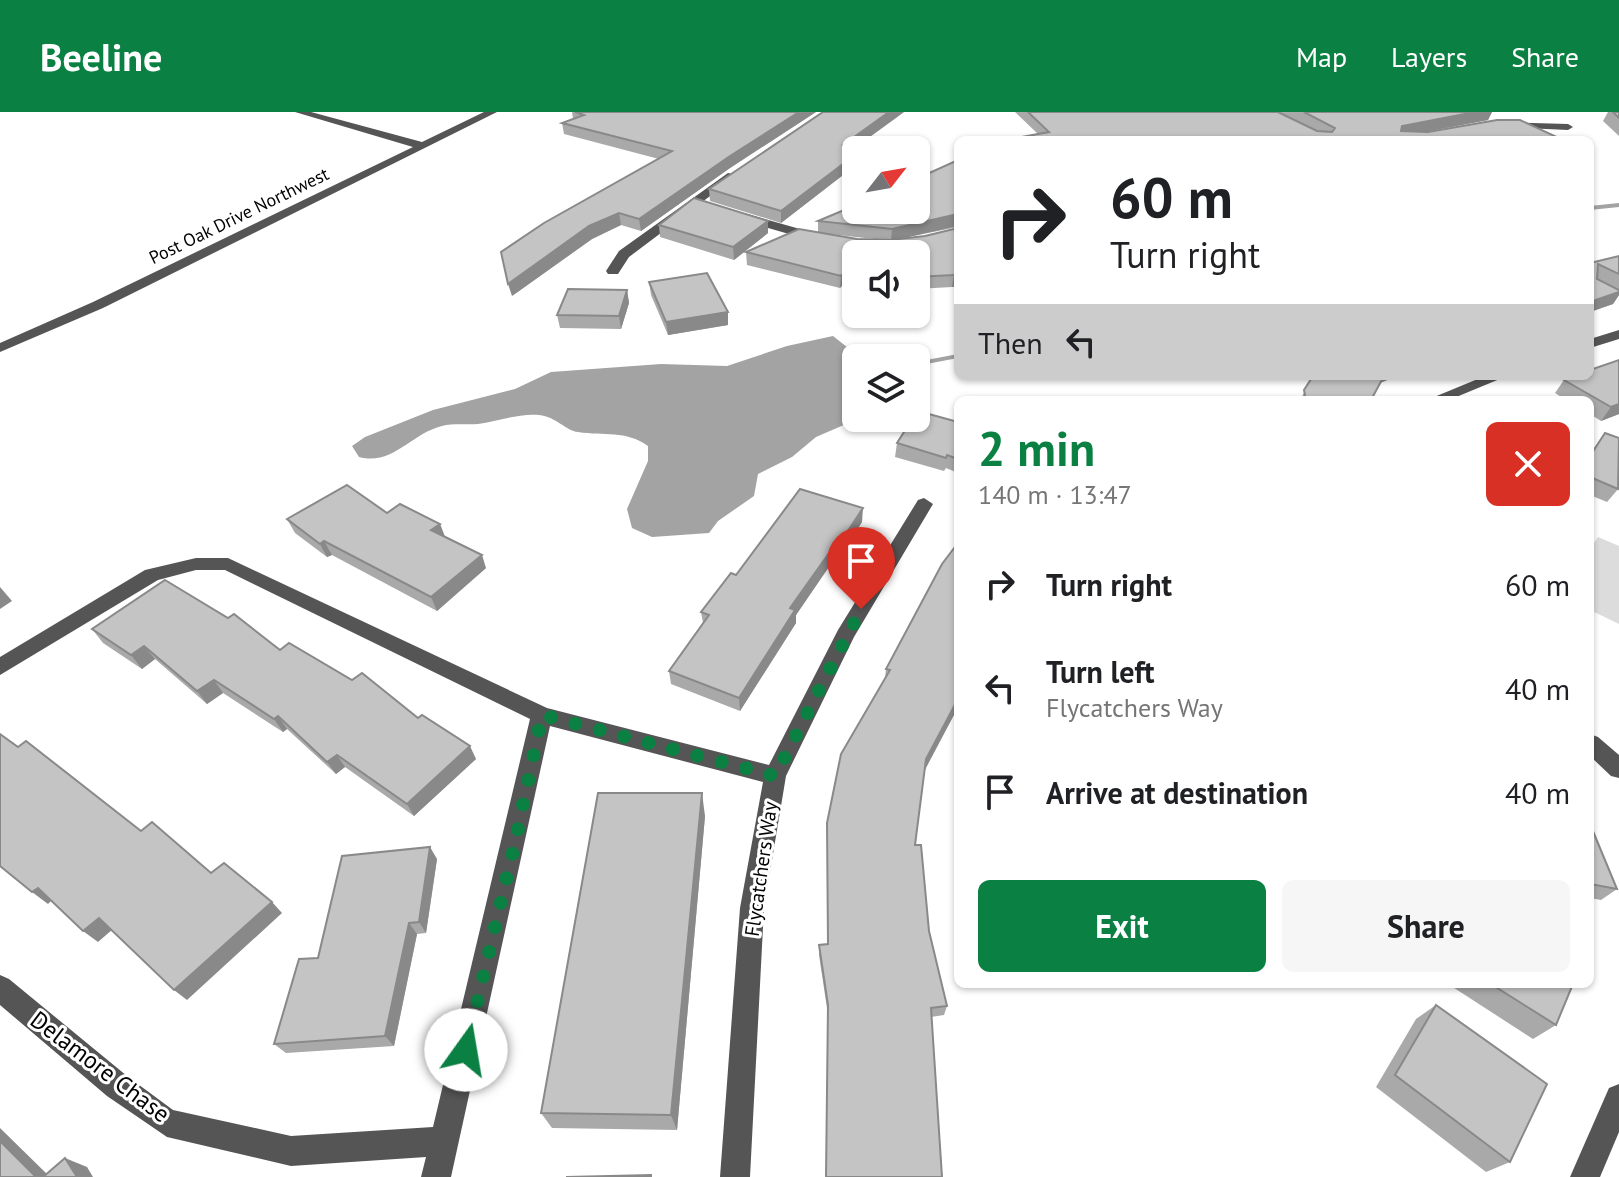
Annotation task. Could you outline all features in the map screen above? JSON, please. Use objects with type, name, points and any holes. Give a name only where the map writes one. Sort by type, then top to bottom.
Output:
[{"type":"street","points":[[300,112],[423,146]]},
{"type":"street","name":"Post Oak Drive Northwest","points":[[0,348],[98,305],[492,112]]},
{"type":"street","points":[[1491,125],[1568,127]]},
{"type":"street","points":[[613,271],[624,254],[749,163]]},
{"type":"street","points":[[694,203],[709,207]]},
{"type":"street","points":[[724,212],[832,243]]},
{"type":"street","points":[[1594,343],[1619,334]]},
{"type":"street","points":[[1446,396],[1488,380]]},
{"type":"street","name":"Flycatchers Way","points":[[735,1177],[752,908],[775,776],[845,635],[924,504]]},
{"type":"street","points":[[0,667],[152,575],[196,564],[228,564],[542,715],[775,776]]},
{"type":"street","points":[[436,1177],[542,715]]},
{"type":"street","points":[[1594,747],[1619,769]]},
{"type":"street","name":"Delamore Chase","points":[[0,988],[117,1086],[167,1123],[291,1151],[444,1141]]},
{"type":"street","points":[[1585,1177],[1619,1098]]},
{"type":"shaded area","points":[[833,336],[843,344],[842,426],[816,437],[792,457],[758,474],[754,496],[718,521],[709,533],[652,537],[632,528],[627,509],[648,461],[648,446],[623,436],[574,431],[545,416],[524,415],[478,424],[442,426],[392,453],[371,459],[359,457],[352,446],[365,437],[433,410],[515,389],[551,372],[661,364],[727,366],[787,346]]},
{"type":"shaded area","points":[[1598,537],[1619,546],[1619,624],[1594,612],[1594,543]]},
{"type":"building","points":[[575,112],[799,112],[639,219],[619,213],[589,226],[508,284],[501,252],[544,223],[672,151],[562,123],[584,115]]},
{"type":"building","points":[[823,112],[889,112],[856,136],[842,136],[842,165],[781,211],[709,189]]},
{"type":"building","points":[[1028,112],[1278,112],[1317,131],[1332,132],[1335,128],[1304,112],[1475,112],[1402,126],[1401,131],[1428,132],[1497,120],[1520,120],[1555,136],[1027,136],[1049,132]]},
{"type":"building","points":[[954,162],[954,215],[930,220],[930,173]]},
{"type":"building","points":[[694,198],[768,221],[733,247],[659,225]]},
{"type":"building","points":[[842,211],[842,224],[818,221]]},
{"type":"building","points":[[846,224],[914,224],[892,229]]},
{"type":"building","points":[[799,229],[857,239],[890,240],[842,240],[841,276],[746,252]]},
{"type":"building","points":[[954,229],[954,275],[930,276],[930,240],[890,240]]},
{"type":"building","points":[[1619,256],[1619,274],[1598,264],[1597,279],[1619,292],[1594,301],[1594,262]]},
{"type":"building","points":[[707,273],[728,312],[666,322],[649,282]]},
{"type":"building","points":[[568,289],[627,290],[619,316],[557,315]]},
{"type":"building","points":[[1619,360],[1619,404],[1611,407],[1564,380],[1594,380],[1594,369]]},
{"type":"building","points":[[1310,380],[1382,380],[1373,396],[1305,396],[1304,390]]},
{"type":"building","points":[[930,414],[954,421],[954,458],[947,455],[946,458],[897,443],[904,432],[930,432]]},
{"type":"building","points":[[1605,433],[1619,438],[1618,489],[1594,479],[1594,450]]},
{"type":"building","points":[[347,485],[387,513],[400,504],[440,524],[431,530],[482,555],[431,597],[324,541],[320,544],[287,519]]},
{"type":"building","points":[[800,489],[863,508],[790,608],[795,610],[739,698],[669,671],[709,615],[701,612],[731,573],[736,575]]},
{"type":"building","points":[[954,548],[954,706],[926,759],[915,845],[921,845],[929,931],[947,1006],[931,1008],[942,1177],[826,1177],[828,1005],[819,945],[828,944],[827,823],[841,754],[890,670],[886,669],[942,564]]},
{"type":"building","points":[[165,580],[228,618],[234,614],[280,650],[289,643],[352,680],[362,673],[418,718],[422,715],[470,746],[407,804],[337,755],[327,762],[278,716],[274,719],[214,680],[197,691],[144,646],[131,655],[92,629]]},
{"type":"building","points":[[0,734],[18,747],[26,741],[141,831],[152,822],[211,873],[224,863],[272,902],[174,990],[99,918],[83,931],[38,888],[32,892],[0,866]]},
{"type":"building","points":[[598,793],[702,793],[671,1115],[541,1113]]},
{"type":"building","points":[[1594,834],[1617,889],[1594,885]]},
{"type":"building","points":[[430,847],[419,922],[409,923],[385,1036],[274,1044],[299,959],[318,958],[342,856]]},
{"type":"building","points":[[1497,988],[1571,988],[1556,1025]]},
{"type":"building","points":[[1436,1005],[1547,1084],[1510,1162],[1395,1075]]},
{"type":"building","points":[[0,1141],[36,1177],[0,1177]]},
{"type":"building","points":[[65,1158],[77,1177],[43,1177]]},
{"type":"building","points":[[651,1175],[651,1177],[566,1177]]},
{"type":"waterway","points":[[1594,208],[1619,205]]},
{"type":"waterway","points":[[930,361],[954,357]]},
{"type":"route","points":[[466,1050],[542,715],[775,776],[861,609]]}]
